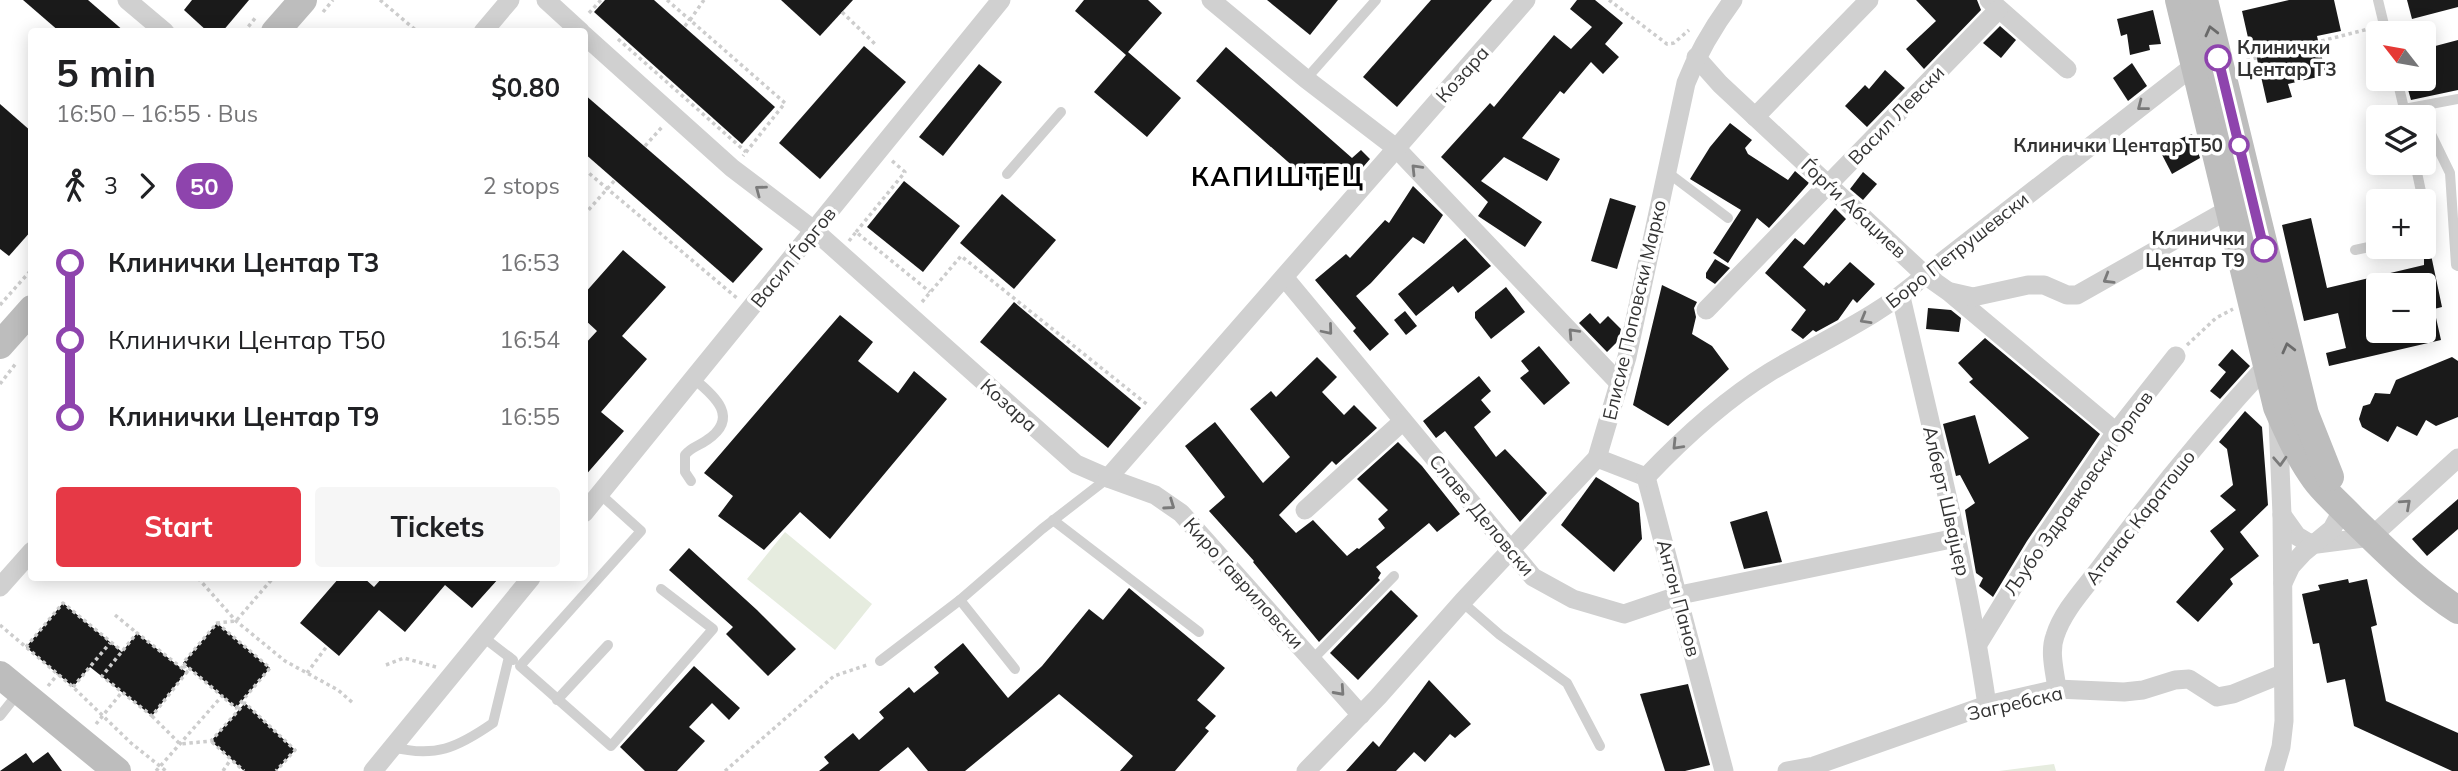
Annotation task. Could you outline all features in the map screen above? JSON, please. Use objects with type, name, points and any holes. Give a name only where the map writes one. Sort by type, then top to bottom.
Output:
[{"type":"street","points":[[127,0],[160,28]]},
{"type":"street","points":[[278,28],[303,0]]},
{"type":"street","points":[[486,28],[510,0]]},
{"type":"street","points":[[546,0],[576,28]]},
{"type":"street","name":"Васил Ѓоргов","points":[[588,508],[1001,0]]},
{"type":"street","points":[[1211,0],[1306,79],[1396,148],[1619,383]]},
{"type":"street","name":"Козара","points":[[591,28],[732,168],[815,232],[1076,464],[1108,478],[1526,0]]},
{"type":"street","name":"Елисие Поповски Марко","points":[[1306,771],[1361,715],[1462,601],[1597,458],[1619,383],[1686,83],[1710,31],[1733,0]]},
{"type":"street","points":[[1755,117],[1869,0]]},
{"type":"street","points":[[2179,0],[2277,407],[2282,515],[2284,722],[2274,771]]},
{"type":"street","points":[[2204,0],[2305,414],[2343,509]]},
{"type":"street","points":[[1993,5],[2067,69]]},
{"type":"street","name":"Васил Левски","points":[[1706,310],[1829,185],[1993,5]]},
{"type":"street","name":"Ѓорѓи Абаџиев","points":[[1696,57],[1720,84],[1925,275],[1949,292],[2116,432]]},
{"type":"street","name":"Боро Петрушевски","points":[[1646,477],[1714,411],[1770,372],[1901,297],[1925,275],[2196,64]]},
{"type":"street","points":[[1949,292],[1973,297],[2028,285],[2044,285],[2067,295],[2077,295],[2231,208]]},
{"type":"street","name":"Славе Деловски","points":[[1284,277],[1533,577],[1573,598],[1624,614],[1679,595],[1956,538]]},
{"type":"street","name":"Алберт Швајцер","points":[[1901,297],[1956,538],[1978,644],[1987,705]]},
{"type":"street","points":[[12,349],[28,317]]},
{"type":"street","name":"Љубо Здравковски Орлов","points":[[1978,644],[2037,548],[2116,432],[2176,356]]},
{"type":"street","name":"Атанас Каратошо","points":[[2057,689],[2053,656],[2054,636],[2070,608],[2151,500],[2212,425],[2268,364]]},
{"type":"street","points":[[2277,407],[2303,461],[2316,481],[2371,537],[2444,601],[2458,610]]},
{"type":"street","points":[[1305,510],[1404,421]]},
{"type":"street","points":[[1597,458],[1646,477]]},
{"type":"street","points":[[2282,515],[2297,536],[2306,542],[2317,544],[2371,537],[2458,458]]},
{"type":"street","name":"Антон Панов","points":[[1646,477],[1724,771]]},
{"type":"street","name":"Киро Гавриловски","points":[[1108,478],[1155,495],[1181,513],[1361,715]]},
{"type":"street","points":[[2282,583],[2291,566],[2303,553],[2332,529],[2343,509]]},
{"type":"street","points":[[0,587],[28,556]]},
{"type":"street","points":[[373,771],[529,581]]},
{"type":"street","name":"Загребска","points":[[1787,771],[1814,766],[1987,705],[2057,689],[2124,692],[2189,679],[2217,697],[2233,694],[2282,674]]},
{"type":"street","points":[[10,683],[117,771]]},
{"type":"lane","points":[[1306,79],[1376,0]]},
{"type":"lane","points":[[2378,0],[2383,21]]},
{"type":"lane","points":[[2435,105],[2458,99]]},
{"type":"lane","points":[[1007,174],[1061,112]]},
{"type":"lane","points":[[2436,145],[2449,173],[2458,266]]},
{"type":"lane","points":[[1666,172],[1728,218]]},
{"type":"lane","points":[[2355,250],[2366,248]]},
{"type":"lane","points":[[691,481],[685,472],[685,455],[710,439],[723,420],[720,403],[695,379]]},
{"type":"lane","points":[[880,661],[960,600],[1053,520],[1108,478]]},
{"type":"lane","points":[[520,666],[641,531],[600,494]]},
{"type":"lane","points":[[1053,520],[1199,632]]},
{"type":"lane","points":[[1312,660],[1394,576]]},
{"type":"lane","points":[[483,637],[611,746],[713,629],[661,589]]},
{"type":"lane","points":[[960,600],[1015,669]]},
{"type":"lane","points":[[1462,601],[1500,635],[1567,683],[1600,746]]},
{"type":"lane","points":[[557,701],[608,645]]},
{"type":"lane","points":[[392,747],[417,753],[443,750],[468,740],[493,723],[509,657]]},
{"type":"lane","points":[[0,716],[10,683]]},
{"type":"path","points":[[380,0],[413,28]]},
{"type":"path","points":[[589,13],[601,0]]},
{"type":"path","points":[[667,0],[785,103],[732,168]]},
{"type":"path","points":[[684,27],[704,0]]},
{"type":"path","points":[[1609,0],[1667,44],[1674,43],[1699,23],[1710,31]]},
{"type":"path","points":[[582,6],[589,13],[591,28]]},
{"type":"path","points":[[842,12],[876,45]]},
{"type":"path","points":[[2250,59],[2366,33]]},
{"type":"path","points":[[617,37],[747,152]]},
{"type":"path","points":[[839,254],[905,172],[878,151]]},
{"type":"path","points":[[588,172],[750,310]]},
{"type":"path","points":[[588,210],[615,180]]},
{"type":"path","points":[[856,232],[930,292]]},
{"type":"path","points":[[910,316],[961,256],[1147,404]]},
{"type":"path","points":[[0,305],[28,274]]},
{"type":"path","points":[[2176,356],[2216,318],[2252,299]]},
{"type":"path","points":[[0,384],[12,349]]},
{"type":"path","points":[[201,581],[236,621],[285,661],[338,690],[353,703]]},
{"type":"path","points":[[183,663],[216,623],[236,621],[270,581]]},
{"type":"path","points":[[26,647],[63,603],[122,652]]},
{"type":"path","points":[[115,615],[187,672]]},
{"type":"path","points":[[183,663],[236,708],[270,668],[216,623]]},
{"type":"path","points":[[0,625],[166,771]]},
{"type":"path","points":[[137,633],[102,676],[152,716],[180,744]]},
{"type":"path","points":[[73,687],[110,643]]},
{"type":"path","points":[[307,673],[327,646]]},
{"type":"path","points":[[386,665],[404,658],[426,666],[455,671]]},
{"type":"path","points":[[725,771],[834,676],[880,661]]},
{"type":"path","points":[[183,663],[187,672]]},
{"type":"path","points":[[152,716],[187,672]]},
{"type":"path","points":[[83,743],[102,714],[122,692]]},
{"type":"path","points":[[156,771],[222,696]]},
{"type":"path","points":[[180,744],[211,741],[246,703],[295,750],[276,771]]},
{"type":"path","points":[[211,741],[244,771]]},
{"type":"path","points":[[223,771],[231,759]]},
{"type":"shaded area","points":[[785,532],[872,604],[835,650],[747,579]]},
{"type":"shaded area","points":[[2054,764],[2056,771],[1999,771]]},
{"type":"building","points":[[23,0],[88,0],[120,28],[55,28]]},
{"type":"building","points":[[192,0],[249,0],[225,28],[204,28],[184,10]]},
{"type":"building","points":[[605,0],[654,0],[775,107],[742,144],[594,12]]},
{"type":"building","points":[[781,0],[853,0],[820,36]]},
{"type":"building","points":[[1084,0],[1148,0],[1162,13],[1128,52],[1181,98],[1147,137],[1094,92],[1126,55],[1075,11]]},
{"type":"building","points":[[1267,0],[1338,0],[1310,35]]},
{"type":"building","points":[[1431,0],[1492,0],[1397,107],[1363,77]]},
{"type":"building","points":[[1577,0],[1595,0],[1623,23],[1605,44],[1619,57],[1603,74],[1591,62],[1564,94],[1560,91],[1522,138],[1560,159],[1547,181],[1504,157],[1481,181],[1542,222],[1525,247],[1478,216],[1488,202],[1441,157],[1490,103],[1494,107],[1554,35],[1571,49],[1592,27],[1570,9]]},
{"type":"building","points":[[1916,0],[1977,0],[1981,10],[1924,69],[1906,49],[1936,21]]},
{"type":"building","points":[[2289,0],[2334,0],[2341,31],[2317,36],[2326,75],[2288,84],[2292,97],[2267,103],[2255,50],[2251,51],[2242,11]]},
{"type":"building","points":[[2407,0],[2458,0],[2458,7],[2412,19]]},
{"type":"building","points":[[2153,10],[2161,44],[2149,45],[2150,50],[2130,55],[2127,34],[2121,36],[2117,19]]},
{"type":"building","points":[[2000,26],[2016,40],[2001,58],[1983,43]]},
{"type":"building","points":[[2458,40],[2458,90],[2411,100],[2408,91],[2436,91],[2436,46]]},
{"type":"building","points":[[864,46],[906,82],[820,179],[779,143]]},
{"type":"building","points":[[1226,47],[1352,158],[1361,150],[1370,159],[1351,181],[1340,170],[1321,191],[1196,81]]},
{"type":"building","points":[[2132,63],[2147,86],[2128,101],[2113,78]]},
{"type":"building","points":[[979,64],[1002,82],[943,156],[919,137]]},
{"type":"building","points":[[1885,70],[1905,88],[1867,127],[1845,106],[1865,85],[1869,89]]},
{"type":"building","points":[[588,97],[763,249],[733,283],[588,156]]},
{"type":"building","points":[[0,104],[28,128],[28,235],[9,256],[0,249]]},
{"type":"building","points":[[1730,123],[1752,140],[1745,148],[1748,154],[1788,180],[1795,171],[1809,183],[1769,228],[1757,218],[1728,263],[1713,253],[1741,210],[1690,179],[1710,147]]},
{"type":"building","points":[[2192,134],[2200,158],[2172,174],[2158,147]]},
{"type":"building","points":[[1863,172],[1877,184],[1863,200],[1850,189]]},
{"type":"building","points":[[904,181],[960,226],[923,272],[867,227]]},
{"type":"building","points":[[1413,186],[1443,215],[1424,244],[1413,237],[1356,296],[1389,334],[1370,351],[1353,331],[1356,328],[1315,280],[1346,254],[1350,258],[1385,220],[1389,223]]},
{"type":"building","points":[[1002,194],[1056,240],[1014,289],[960,243]]},
{"type":"building","points":[[1610,198],[1636,206],[1617,269],[1591,261]]},
{"type":"building","points":[[1835,208],[1846,219],[1803,267],[1824,286],[1850,262],[1875,284],[1857,303],[1853,299],[1838,320],[1816,332],[1813,330],[1803,339],[1791,330],[1806,310],[1765,273],[1795,238],[1804,245]]},
{"type":"building","points":[[2311,218],[2327,288],[2366,279],[2366,343],[2428,343],[2329,366],[2326,353],[2346,348],[2338,313],[2304,321],[2282,225]]},
{"type":"building","points":[[1465,238],[1491,266],[1458,293],[1453,286],[1416,316],[1398,294]]},
{"type":"building","points":[[623,250],[666,287],[622,336],[647,359],[601,412],[624,431],[588,472],[588,341],[597,331],[588,323],[588,289]]},
{"type":"building","points":[[1715,259],[1730,268],[1715,284],[1706,278],[1706,273]]},
{"type":"building","points":[[2424,259],[2432,259],[2435,273],[2390,273],[2424,265]]},
{"type":"building","points":[[2436,278],[2442,307],[2436,308]]},
{"type":"building","points":[[1662,285],[1697,302],[1692,334],[1712,346],[1729,369],[1668,426],[1633,405]]},
{"type":"building","points":[[1506,287],[1525,312],[1491,339],[1475,318],[1475,312]]},
{"type":"building","points":[[1014,302],[1141,408],[1108,448],[980,342]]},
{"type":"building","points":[[1928,308],[1951,310],[1961,318],[1959,332],[1926,329]]},
{"type":"building","points":[[1405,311],[1417,326],[1406,335],[1394,320]]},
{"type":"building","points":[[1590,313],[1600,324],[1608,316],[1621,329],[1618,341],[1607,352],[1579,323]]},
{"type":"building","points":[[840,315],[873,342],[858,361],[898,393],[914,371],[947,399],[830,539],[800,512],[764,550],[718,516],[733,496],[704,473]]},
{"type":"building","points":[[2436,318],[2441,340],[2436,341]]},
{"type":"building","points":[[1985,338],[2100,434],[2027,541],[1993,597],[1979,586],[1983,578],[1976,573],[1965,510],[1975,503],[1960,475],[1956,476],[1943,424],[1975,415],[1989,464],[2029,438],[1969,382],[1973,379],[1958,363]]},
{"type":"building","points":[[1539,346],[1570,383],[1544,405],[1520,378],[1529,371],[1521,361]]},
{"type":"building","points":[[2232,349],[2250,366],[2220,399],[2210,391],[2226,372],[2218,365]]},
{"type":"building","points":[[1317,357],[1337,377],[1322,392],[1344,415],[1354,405],[1377,428],[1336,465],[1332,461],[1279,515],[1296,533],[1313,520],[1347,556],[1359,549],[1385,528],[1378,519],[1388,510],[1357,479],[1398,442],[1422,466],[1460,514],[1437,532],[1429,523],[1376,567],[1381,573],[1378,578],[1380,580],[1319,642],[1254,561],[1209,511],[1225,497],[1185,446],[1215,422],[1263,483],[1290,457],[1250,409],[1271,391],[1276,397]]},
{"type":"building","points":[[2452,357],[2458,361],[2458,417],[2436,426],[2426,420],[2417,436],[2397,426],[2388,442],[2362,427],[2359,419],[2363,406],[2370,404],[2375,393],[2390,394],[2396,380]]},
{"type":"building","points":[[1479,376],[1491,391],[1481,400],[1491,412],[1474,427],[1496,457],[1505,449],[1547,493],[1520,522],[1445,431],[1436,438],[1423,421]]},
{"type":"building","points":[[2245,411],[2262,427],[2268,505],[2240,532],[2259,556],[2230,579],[2233,584],[2198,622],[2176,602],[2224,549],[2210,531],[2236,510],[2220,496],[2233,485],[2227,449],[2219,442]]},
{"type":"building","points":[[1596,477],[1639,503],[1642,539],[1614,572],[1561,525]]},
{"type":"building","points":[[2458,499],[2458,529],[2427,556],[2412,539]]},
{"type":"building","points":[[1767,511],[1782,562],[1744,569],[1730,522]]},
{"type":"building","points":[[689,548],[796,649],[768,676],[726,634],[733,627],[669,570]]},
{"type":"building","points":[[2348,579],[2349,583],[2367,579],[2377,625],[2371,627],[2386,701],[2458,733],[2458,771],[2452,771],[2354,726],[2345,679],[2327,683],[2319,643],[2313,644],[2302,594],[2320,590],[2318,585]]},
{"type":"building","points":[[336,581],[367,581],[374,587],[379,581],[496,581],[472,608],[445,585],[405,632],[379,610],[339,656],[300,623]]},
{"type":"building","points":[[1129,588],[1225,668],[1197,700],[1216,716],[1205,728],[1209,731],[1175,771],[1120,771],[1133,756],[1059,694],[965,771],[928,771],[908,747],[879,771],[819,771],[829,763],[824,757],[853,733],[859,740],[884,718],[879,712],[909,687],[914,693],[939,673],[934,667],[963,643],[1008,698],[1042,666],[1089,609],[1103,620]]},
{"type":"building","points":[[1391,590],[1418,616],[1358,680],[1330,653]]},
{"type":"building","points":[[63,603],[122,652],[137,633],[186,672],[152,716],[90,667],[73,687],[26,647]]},
{"type":"building","points":[[217,623],[270,668],[236,708],[183,663]]},
{"type":"building","points":[[694,666],[740,708],[729,720],[712,703],[689,727],[705,741],[677,771],[645,771],[620,747]]},
{"type":"building","points":[[1429,680],[1471,724],[1455,738],[1450,734],[1425,762],[1414,752],[1396,771],[1346,771],[1373,741],[1379,747]]},
{"type":"building","points":[[1688,684],[1710,765],[1685,771],[1665,771],[1640,694]]},
{"type":"building","points":[[245,703],[295,750],[276,771],[244,771],[211,741]]},
{"type":"building","points":[[48,752],[62,771],[0,771],[26,753],[33,763]]},
{"type":"bus line","name":"50","points":[[2218,58],[2264,249]]},
{"type":"place","name":"Клинички Центар Т3","points":[[2218,58]]},
{"type":"place","name":"Клинички Центар Т50","points":[[2239,145]]},
{"type":"place","name":"Клинички Центар Т9","points":[[2264,249]]},
{"type":"district","name":"КАПИШТЕЦ","points":[[1278,177]]}]
